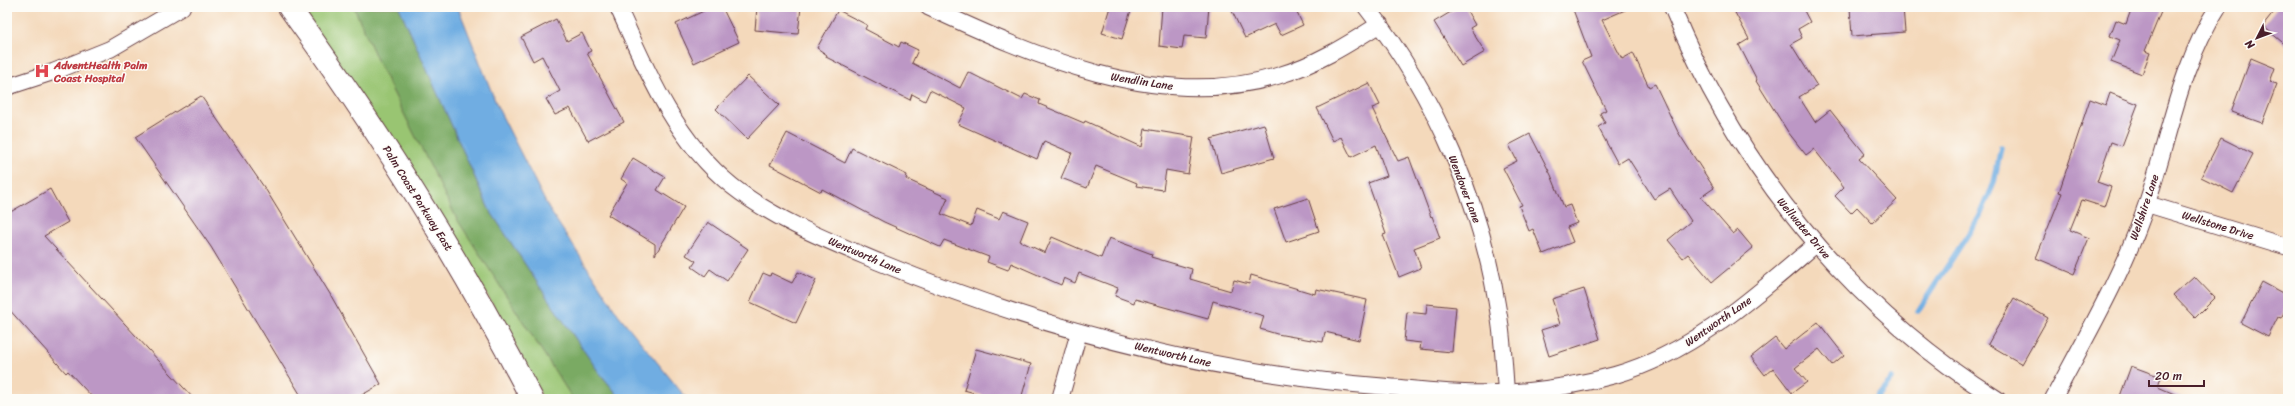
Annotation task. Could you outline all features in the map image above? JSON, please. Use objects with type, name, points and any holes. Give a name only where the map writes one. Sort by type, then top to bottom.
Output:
[{"type":"main road","name":"Palm Coast Parkway East","points":[[289,7],[357,102],[408,180],[478,296],[532,399]]},
{"type":"street","points":[[7,87],[53,72],[110,49],[182,7]]},
{"type":"street","name":"Wentworth Lane","points":[[618,7],[648,74],[685,136],[714,170],[751,199],[791,222],[912,275],[1079,332],[1209,363],[1325,382],[1466,396],[1585,382],[1619,374],[1650,362],[1688,344],[1722,321],[1816,244]]},
{"type":"street","name":"Wendlin Lane","points":[[928,7],[970,26],[1076,66],[1133,81],[1182,86],[1234,84],[1276,76],[1331,55],[1380,24]]},
{"type":"street","name":"Wendover Lane","points":[[1366,7],[1397,47],[1426,99],[1453,157],[1477,218],[1490,267],[1499,317],[1506,391]]},
{"type":"street","name":"Wellwater Drive","points":[[1672,7],[1698,68],[1739,141],[1759,171],[1816,244],[1860,290],[1897,324],[1940,358],[1997,399]]},
{"type":"street","name":"Wellshire Lane","points":[[2053,399],[2121,269],[2147,204],[2187,71],[2201,36],[2218,7]]},
{"type":"street","name":"Wellstone Drive","points":[[2147,204],[2288,247]]},
{"type":"street","points":[[1060,399],[1079,332]]},
{"type":"green space","points":[[301,7],[354,7],[378,62],[457,219],[573,399],[543,399],[517,348],[459,248],[397,151]]},
{"type":"green space","points":[[354,7],[399,7],[489,209],[546,296],[598,371],[621,399],[573,399],[457,219],[378,62]]},
{"type":"water","points":[[399,7],[458,7],[498,108],[549,209],[618,314],[687,399],[621,399],[598,371],[546,296],[489,209]]},
{"type":"building","points":[[712,7],[722,7],[739,42],[694,63],[676,24]]},
{"type":"building","points":[[757,7],[801,7],[798,34],[755,30]]},
{"type":"building","points":[[1110,7],[1132,7],[1122,39],[1102,33]]},
{"type":"building","points":[[1162,7],[1209,7],[1206,38],[1184,36],[1182,49],[1159,46]]},
{"type":"building","points":[[1230,7],[1294,7],[1303,25],[1281,35],[1275,24],[1245,38]]},
{"type":"building","points":[[1459,7],[1465,7],[1475,25],[1470,28],[1485,52],[1461,66],[1434,22]]},
{"type":"building","points":[[1572,7],[1632,7],[1602,20],[1622,59],[1633,53],[1649,87],[1655,84],[1678,132],[1714,188],[1701,197],[1733,234],[1738,230],[1753,248],[1712,282],[1688,254],[1683,258],[1668,240],[1691,221],[1670,189],[1654,199],[1628,158],[1618,164],[1598,127],[1605,123],[1600,113],[1606,110],[1582,61],[1591,57]]},
{"type":"building","points":[[1732,7],[1802,7],[1810,22],[1798,29],[1802,38],[1791,44],[1817,86],[1799,97],[1815,122],[1830,110],[1865,154],[1859,159],[1897,200],[1872,223],[1857,207],[1851,213],[1835,196],[1844,187],[1814,149],[1806,155],[1788,132],[1756,81],[1757,80],[1739,45],[1749,39]]},
{"type":"building","points":[[1850,7],[1903,7],[1905,32],[1852,36]]},
{"type":"building","points":[[2132,7],[2163,7],[2145,51],[2150,53],[2142,74],[2111,62],[2120,40],[2110,36],[2116,20],[2126,24]]},
{"type":"building","points":[[2278,7],[2288,7],[2288,47],[2263,26]]},
{"type":"building","points":[[838,10],[867,25],[865,29],[899,47],[901,42],[918,50],[912,63],[960,88],[968,72],[1022,99],[1025,94],[1040,100],[1039,104],[1084,123],[1085,121],[1142,147],[1145,129],[1194,137],[1188,174],[1166,170],[1163,190],[1136,186],[1137,183],[1096,166],[1087,188],[1061,178],[1072,153],[1044,141],[1037,159],[958,124],[966,108],[930,90],[925,101],[912,94],[910,100],[826,57],[827,55],[817,48]]},
{"type":"building","points":[[556,19],[567,41],[582,33],[591,51],[587,53],[624,122],[588,141],[570,108],[555,115],[546,99],[560,91],[542,56],[533,61],[521,37]]},
{"type":"building","points":[[2251,58],[2275,68],[2270,82],[2277,84],[2262,123],[2231,112]]},
{"type":"building","points":[[748,76],[779,105],[747,139],[716,109]]},
{"type":"building","points":[[1369,83],[1380,105],[1372,108],[1398,161],[1409,157],[1440,238],[1414,248],[1421,268],[1399,277],[1383,235],[1386,234],[1368,183],[1387,176],[1376,145],[1351,157],[1341,137],[1333,141],[1317,108]]},
{"type":"building","points":[[2110,93],[2138,104],[2122,146],[2111,142],[2097,182],[2111,187],[2104,207],[2082,200],[2070,230],[2089,238],[2074,274],[2036,258],[2062,193],[2059,192],[2090,99],[2106,105]]},
{"type":"building","points":[[201,96],[266,190],[330,294],[381,384],[355,399],[303,399],[211,247],[135,137]]},
{"type":"building","points":[[1264,124],[1274,158],[1221,173],[1211,139]]},
{"type":"building","points":[[787,133],[845,163],[852,148],[907,175],[906,179],[948,198],[941,214],[971,226],[977,210],[999,219],[1003,211],[1028,221],[1020,241],[1045,253],[1052,237],[1101,258],[1109,238],[1152,254],[1151,257],[1192,269],[1190,279],[1231,291],[1234,280],[1249,284],[1251,275],[1315,294],[1316,289],[1367,300],[1359,340],[1325,332],[1323,342],[1277,334],[1260,329],[1264,316],[1213,301],[1208,319],[1135,299],[1134,303],[1115,296],[1118,288],[1079,273],[1075,283],[1064,278],[1061,285],[1011,263],[1008,270],[987,262],[989,257],[944,240],[940,247],[884,222],[822,189],[821,192],[770,165]]},
{"type":"building","points":[[1530,134],[1551,175],[1564,207],[1570,205],[1577,223],[1567,227],[1573,242],[1543,254],[1533,229],[1529,231],[1519,206],[1522,205],[1503,168],[1517,161],[1509,145]]},
{"type":"building","points":[[2221,138],[2253,154],[2233,193],[2201,177]]},
{"type":"building","points":[[633,158],[665,177],[657,190],[684,207],[655,255],[655,244],[608,215],[627,183],[621,179]]},
{"type":"building","points":[[50,189],[68,222],[44,236],[194,399],[94,399],[68,371],[66,373],[7,307],[7,214]]},
{"type":"building","points":[[1308,198],[1319,231],[1286,242],[1274,209]]},
{"type":"building","points":[[708,222],[748,249],[727,281],[710,269],[705,276],[692,267],[696,261],[686,255]]},
{"type":"building","points":[[798,272],[816,280],[796,323],[750,302],[763,273],[770,276],[771,273],[792,283]]},
{"type":"building","points":[[2194,276],[2215,298],[2195,318],[2173,295]]},
{"type":"building","points":[[2262,282],[2288,296],[2288,305],[2281,318],[2278,317],[2268,337],[2241,323]]},
{"type":"building","points":[[1584,289],[1600,339],[1549,356],[1541,330],[1560,324],[1552,299]]},
{"type":"building","points":[[2014,298],[2048,318],[2022,364],[1988,344]]},
{"type":"building","points":[[1427,304],[1456,307],[1452,352],[1420,349],[1421,343],[1404,341],[1407,312],[1426,314]]},
{"type":"building","points":[[1818,322],[1844,355],[1832,365],[1819,349],[1795,368],[1807,382],[1792,393],[1773,368],[1765,375],[1751,357],[1775,338],[1784,349]]},
{"type":"building","points":[[976,349],[1031,364],[1021,399],[996,399],[964,390]]},
{"type":"building","points":[[2131,366],[2161,377],[2158,387],[2186,399],[2119,399]]},
{"type":"waterway","points":[[1918,311],[1980,216],[1994,183],[2001,147]]},
{"type":"waterway","points":[[1876,399],[1892,379]]},
{"type":"place","name":"AdventHealth Palm Coast Hospital","points":[[42,71]]}]
